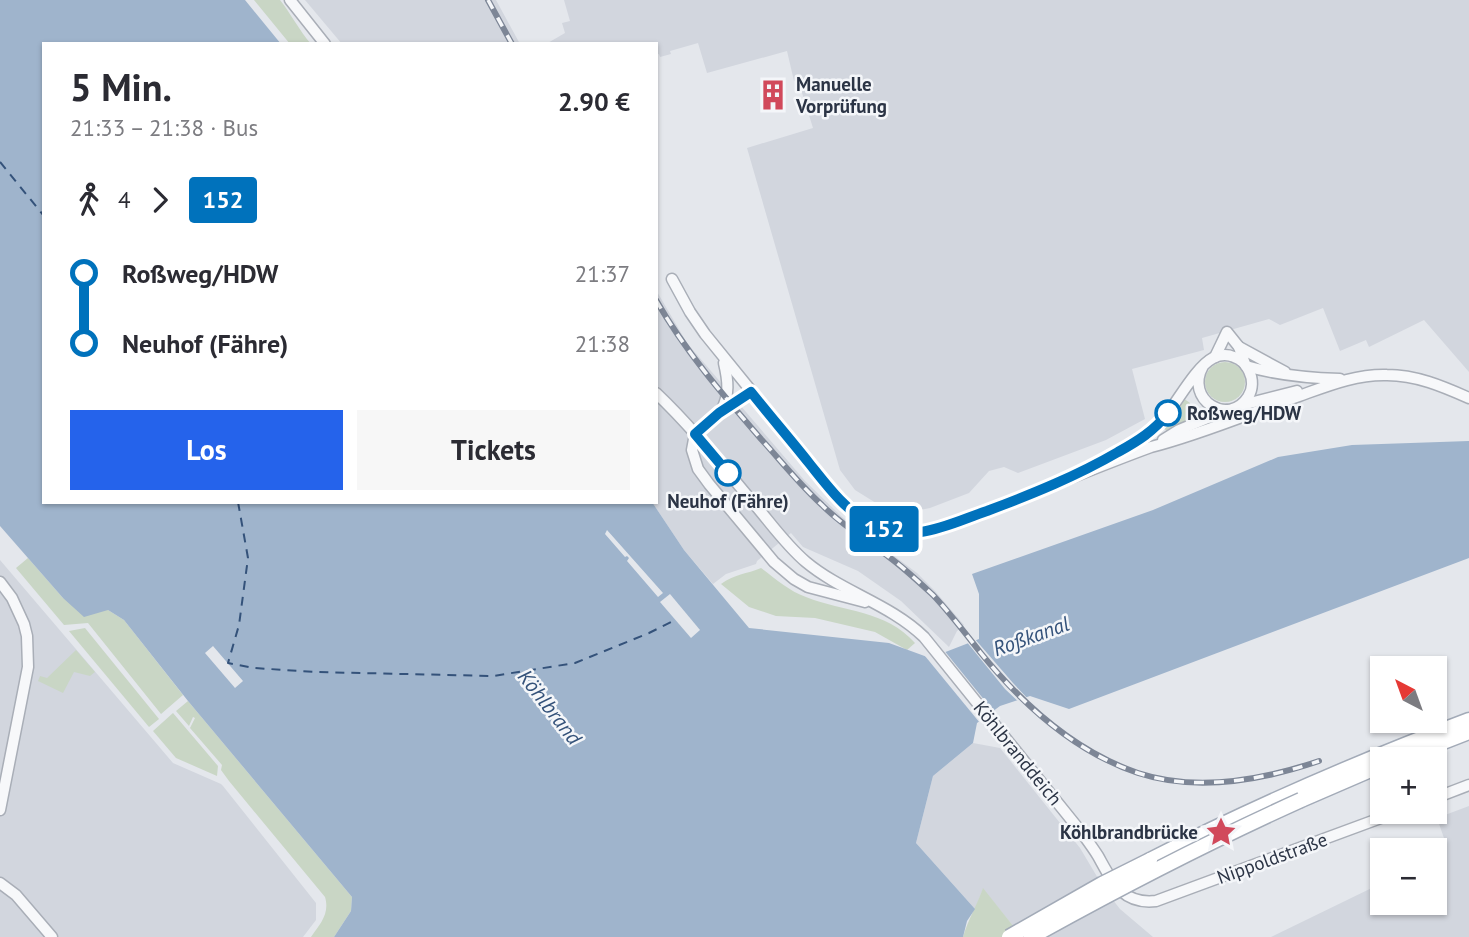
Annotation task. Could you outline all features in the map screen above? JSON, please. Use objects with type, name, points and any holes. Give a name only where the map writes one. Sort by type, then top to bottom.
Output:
[{"type":"main road","points":[[1009,937],[1102,884],[1247,812],[1373,757],[1469,720]]},
{"type":"main road","points":[[1430,747],[1469,732]]},
{"type":"main road","points":[[1031,937],[1192,850],[1370,770]]},
{"type":"street","points":[[290,0],[323,42]]},
{"type":"street","points":[[672,279],[690,312],[722,356],[843,503],[866,521],[894,531],[922,532],[957,522],[1087,470],[1182,439],[1347,379]]},
{"type":"street","points":[[1151,447],[1179,430],[1245,401],[1251,389],[1252,378],[1239,347],[1227,332],[1215,357]]},
{"type":"street","points":[[1239,347],[1291,376]]},
{"type":"street","points":[[1087,470],[1154,430],[1203,366],[1215,357],[1225,355],[1269,373],[1291,376],[1347,379],[1405,376],[1426,380],[1469,398]]},
{"type":"street","points":[[719,413],[727,398],[728,386],[722,356]]},
{"type":"street","points":[[1203,366],[1198,381],[1199,391],[1215,408],[1234,407],[1290,392],[1321,388]]},
{"type":"street","points":[[695,434],[719,413],[751,392]]},
{"type":"street","name":"Köhlbranddeich","points":[[658,395],[695,434],[796,554],[827,577],[882,606],[916,629],[1082,833],[1111,881],[1135,900],[1147,902]]},
{"type":"street","name":"Köhlbranddeich","points":[[695,434],[692,450],[698,469],[774,562],[808,587],[882,606]]},
{"type":"street","points":[[0,582],[12,598],[24,624],[29,667],[0,810]]},
{"type":"street","points":[[1447,793],[1469,785]]},
{"type":"street","name":"Nippoldstraße","points":[[1147,902],[1168,897],[1370,822]]},
{"type":"street","points":[[0,883],[16,895],[52,937]]},
{"type":"shaded area","points":[[305,0],[496,0],[519,42],[340,42]]},
{"type":"shaded area","points":[[564,0],[1469,0],[1469,372],[1424,320],[1369,347],[1366,340],[1340,351],[1323,308],[1280,325],[1269,319],[1202,338],[1204,350],[1132,369],[1145,419],[1106,440],[1018,473],[1004,467],[989,471],[969,493],[930,508],[903,511],[884,508],[855,490],[840,470],[747,148],[813,128],[798,80],[794,81],[787,51],[707,73],[698,43],[670,51],[671,54],[660,57],[658,42],[549,42],[565,33],[562,23],[570,21]]},
{"type":"shaded area","points":[[658,293],[687,343],[805,481],[841,516],[917,573],[964,625],[957,631],[949,647],[901,601],[858,571],[803,547],[791,533],[756,564],[726,574],[713,584],[684,550],[653,504],[658,504]]},
{"type":"shaded area","points":[[0,560],[173,763],[223,786],[316,903],[316,920],[303,937],[0,937]]},
{"type":"shaded area","points":[[973,743],[1000,748],[1080,848],[1105,890],[1120,909],[1153,937],[1022,937],[983,889],[975,909],[916,843],[933,776]]},
{"type":"shaded area","points":[[1469,806],[1469,937],[1271,937],[1370,889],[1370,915],[1447,915],[1447,838],[1444,838],[1439,824],[1447,824],[1447,814]]},
{"type":"green space","points":[[254,0],[280,0],[310,42],[288,42]]},
{"type":"green space","points":[[1225,362],[1239,368],[1245,382],[1239,396],[1225,402],[1211,396],[1205,382],[1211,368]]},
{"type":"green space","points":[[1183,398],[1190,403],[1196,418],[1167,431],[1162,427]]},
{"type":"green space","points":[[28,558],[63,598],[108,610],[124,620],[183,695],[161,714],[88,623],[64,625],[16,568]]},
{"type":"green space","points":[[761,568],[800,594],[891,624],[915,643],[907,650],[875,632],[815,618],[776,616],[749,607],[721,584]]},
{"type":"green space","points":[[85,628],[159,719],[149,727],[69,631]]},
{"type":"green space","points":[[76,650],[95,672],[90,676],[74,672],[63,693],[38,681],[40,676],[47,678]]},
{"type":"green space","points":[[188,701],[352,897],[351,911],[334,937],[311,937],[325,914],[325,897],[229,781],[221,770],[222,765],[190,728],[195,718],[193,717],[189,726],[176,711]]},
{"type":"green space","points":[[173,713],[218,766],[217,776],[176,758],[153,731]]},
{"type":"green space","points":[[983,888],[1022,937],[963,937]]},
{"type":"water","points":[[0,0],[245,0],[279,42],[42,42],[42,504],[653,504],[684,550],[749,628],[889,643],[930,658],[979,639],[979,594],[972,574],[1153,510],[1278,457],[1352,445],[1469,441],[1469,558],[1069,709],[1030,696],[1000,706],[977,723],[973,743],[933,776],[916,843],[975,909],[967,921],[963,937],[334,937],[351,911],[352,897],[124,620],[108,610],[84,617],[63,598],[0,526]]},
{"type":"pier","points":[[607,530],[663,593],[658,597],[627,561],[629,558],[625,557],[605,534]]},
{"type":"pier","points":[[670,594],[700,630],[691,638],[660,602]]},
{"type":"pier","points":[[974,638],[1029,700],[1020,703],[1005,689],[966,641]]},
{"type":"pier","points":[[213,646],[243,681],[235,688],[205,653]]},
{"type":"pier","points":[[943,649],[994,712],[980,723],[925,656]]},
{"type":"ferry route","points":[[0,162],[42,214]]},
{"type":"ferry route","points":[[238,504],[248,558],[239,625],[228,663],[254,668],[316,672],[493,676],[575,663],[675,620]]},
{"type":"railway","points":[[488,0],[511,42]]},
{"type":"railway","points":[[658,303],[705,372],[806,489],[838,519],[895,561],[933,595],[1013,690],[1071,739],[1114,764],[1160,779],[1183,782],[1206,783],[1252,778],[1319,761]]},
{"type":"bus line","name":"152","points":[[728,473],[695,434],[719,413],[751,392],[852,511],[882,528],[908,533],[922,532],[957,522],[1087,470],[1143,438],[1161,423],[1168,413]]},
{"type":"place","name":"Manuelle Vorprüfung","points":[[773,95]]},
{"type":"place","name":"Roßweg/HDW","points":[[1168,413]]},
{"type":"place","name":"Neuhof (Fähre)","points":[[728,473]]},
{"type":"place","name":"Köhlbrandbrücke","points":[[1221,832]]},
{"type":"water label","name":"Roßkanal","points":[[1031,636]]},
{"type":"water label","name":"Köhlbrand","points":[[550,707]]}]
